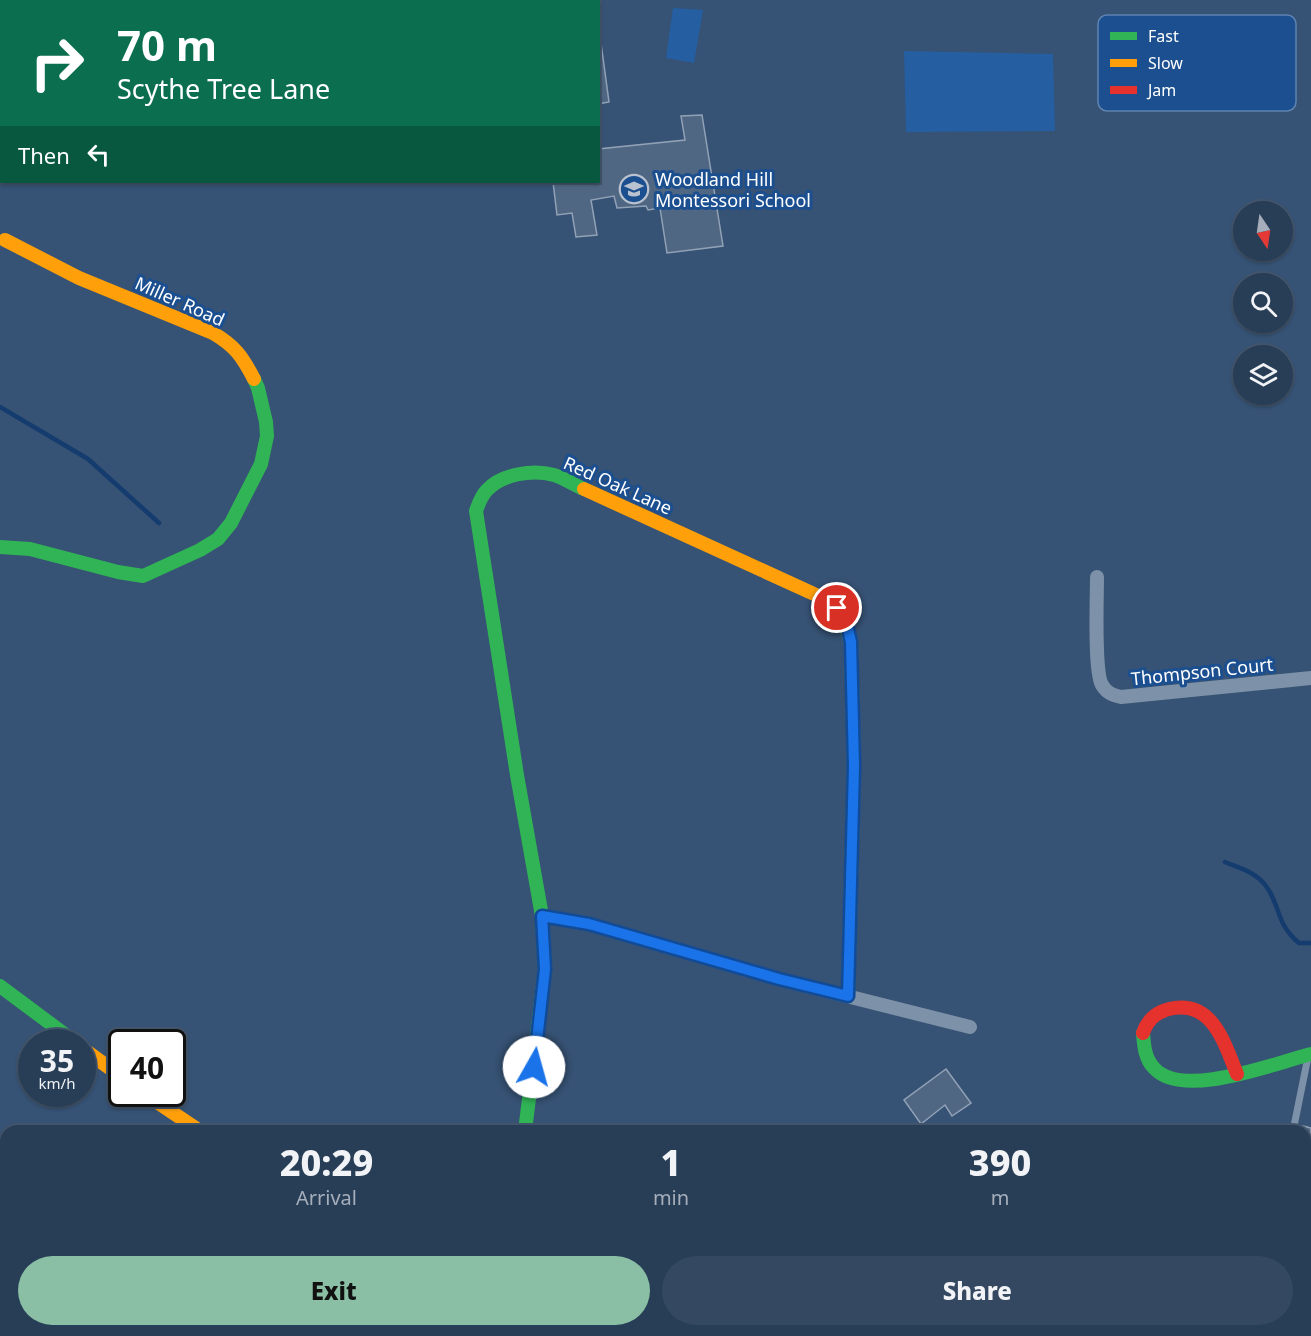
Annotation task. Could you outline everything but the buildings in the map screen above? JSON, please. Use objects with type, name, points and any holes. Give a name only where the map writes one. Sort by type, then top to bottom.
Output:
[{"type":"street","name":"Miller Road","points":[[0,547],[30,549],[118,572],[143,576],[153,573],[201,550],[218,539],[231,523],[261,464],[267,436],[258,388],[246,363],[231,344],[213,333],[79,278],[4,240]]},
{"type":"street","name":"Red Oak Lane","points":[[526,1125],[545,969],[542,916],[517,775],[476,511],[477,504],[488,490],[500,480],[517,473],[534,472],[553,475],[825,599],[837,608],[847,625],[851,642],[854,766],[848,996]]},
{"type":"street","name":"Thompson Court","points":[[1097,578],[1098,667],[1101,684],[1111,695],[1121,696],[1311,678]]},
{"type":"street","points":[[542,916],[589,924],[779,979],[970,1027]]},
{"type":"street","points":[[0,986],[58,1029]]},
{"type":"street","points":[[1236,1074],[1213,1022],[1192,1007],[1167,1008],[1150,1020],[1142,1032],[1145,1052],[1156,1072],[1165,1078],[1193,1083],[1236,1074],[1310,1054]]},
{"type":"street","points":[[164,1107],[191,1125]]},
{"type":"lane","points":[[1294,1125],[1310,1054]]},
{"type":"shaded area","points":[[673,8],[703,10],[694,63],[666,58]]},
{"type":"shaded area","points":[[904,51],[1053,54],[1055,131],[906,132]]},
{"type":"waterway","points":[[0,407],[88,459],[159,523]]},
{"type":"waterway","points":[[1225,862],[1247,871],[1262,881],[1271,893],[1282,921],[1291,936],[1299,943],[1311,943]]},
{"type":"traffic: fast","points":[[0,547],[30,549],[118,572],[143,576],[200,550],[218,539],[231,523],[261,464],[267,436],[266,422],[254,379]]},
{"type":"traffic: fast","points":[[526,1125],[545,969],[542,916],[517,775],[476,511],[487,490],[501,480],[518,474],[546,473],[584,489]]},
{"type":"traffic: fast","points":[[838,611],[845,623],[851,643],[854,766],[848,996]]},
{"type":"traffic: fast","points":[[0,986],[58,1029]]},
{"type":"traffic: fast","points":[[1143,1033],[1147,1056],[1154,1068],[1167,1077],[1185,1081],[1230,1076],[1311,1054]]},
{"type":"traffic: slow","points":[[5,240],[79,278],[213,333],[237,352],[254,379]]},
{"type":"traffic: slow","points":[[584,489],[825,599],[838,611]]},
{"type":"traffic: slow","points":[[96,1058],[108,1067]]},
{"type":"traffic: slow","points":[[164,1107],[191,1125]]},
{"type":"traffic: jam","points":[[1143,1033],[1153,1018],[1164,1010],[1184,1008],[1196,1011],[1215,1026],[1237,1074]]},
{"type":"place","name":"Woodland Hill Montessori School","points":[[634,189]]},
{"type":"route","points":[[534,1067],[545,969],[542,916],[589,924],[703,958],[848,996],[854,766],[851,642],[847,625],[837,608]]}]
